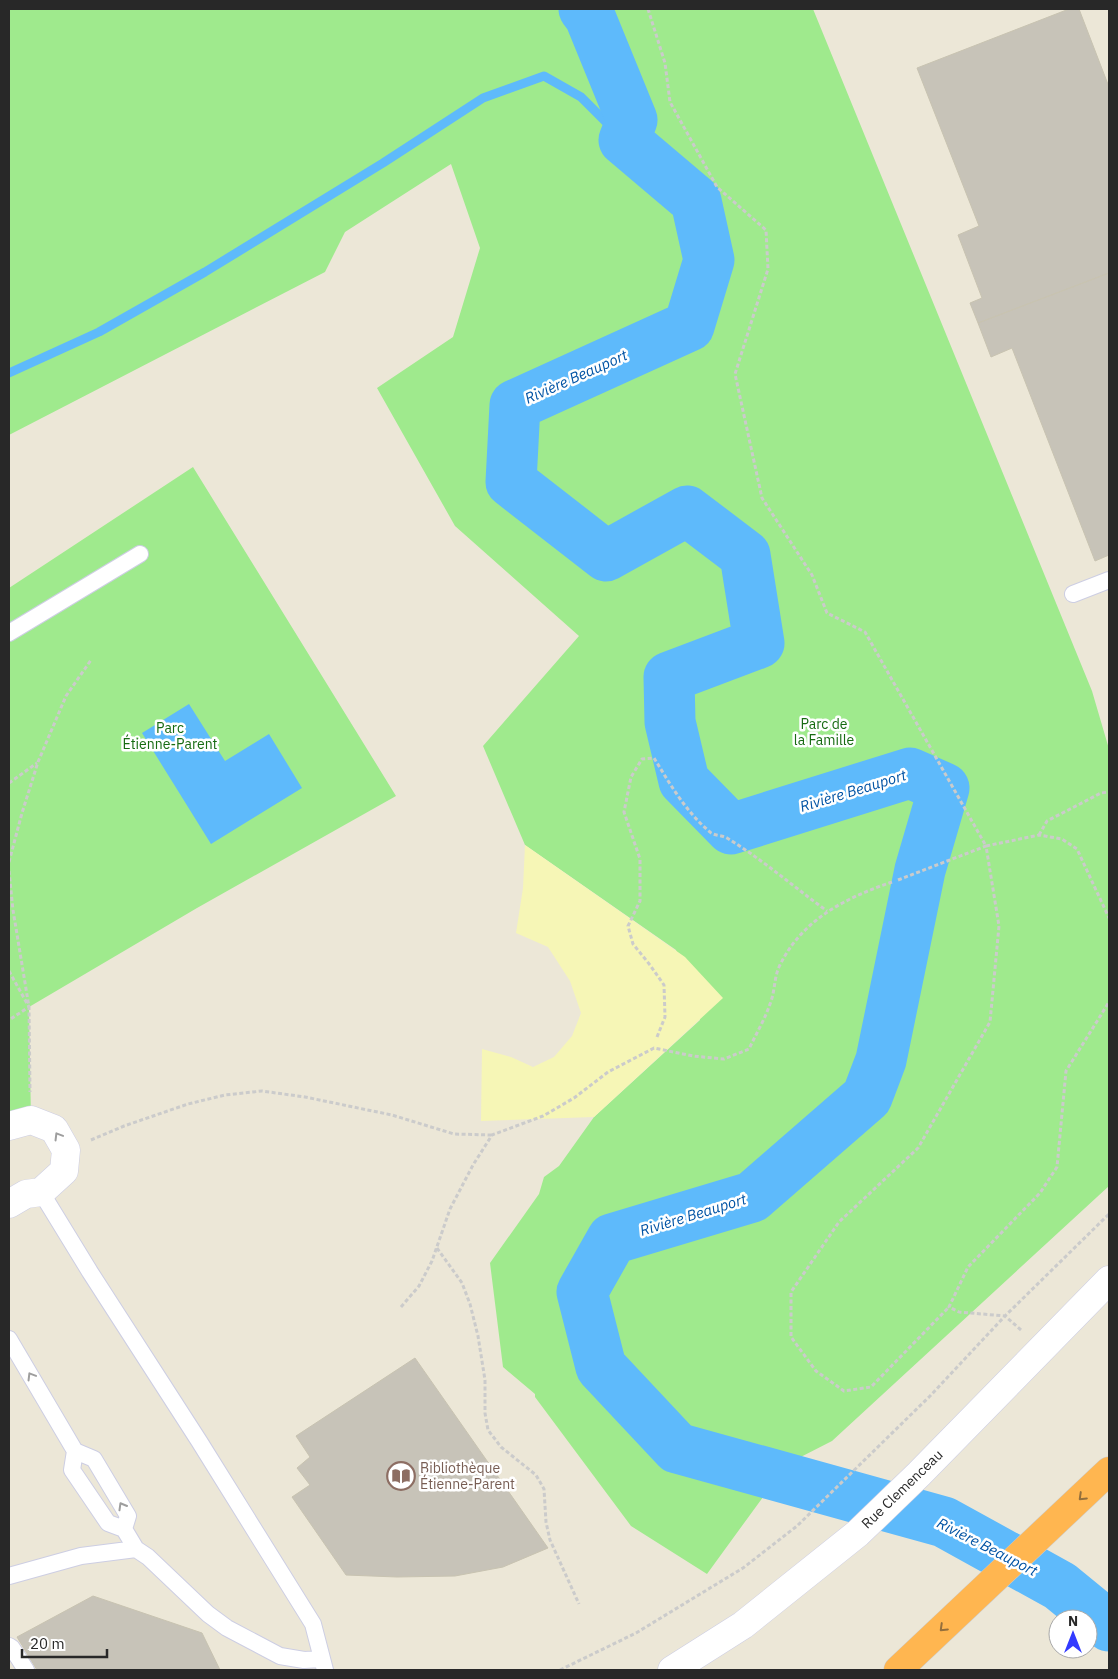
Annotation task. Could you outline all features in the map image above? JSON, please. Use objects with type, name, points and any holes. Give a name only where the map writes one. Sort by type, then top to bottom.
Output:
[{"type":"highway","points":[[898,1670],[1109,1471]]},
{"type":"street","points":[[9,1204],[26,1194],[41,1192],[64,1171],[66,1150],[54,1129],[20,1123]]},
{"type":"street","name":"Rue Clemenceau","points":[[672,1670],[743,1625],[858,1533],[919,1474],[1109,1280]]},
{"type":"lane","points":[[9,634],[140,554]]},
{"type":"lane","points":[[1073,594],[1109,580]]},
{"type":"lane","points":[[41,1192],[313,1624],[323,1664],[280,1656],[227,1628],[208,1614],[148,1557],[136,1549],[124,1528],[108,1523],[72,1470],[75,1451]]},
{"type":"lane","points":[[9,1339],[75,1451],[94,1459],[128,1516],[124,1528]]},
{"type":"lane","points":[[9,1576],[81,1556],[136,1549]]},
{"type":"lane","points":[[9,1646],[26,1670]]},
{"type":"path","points":[[648,9],[665,63],[670,102],[717,187],[766,230],[768,269],[735,374],[762,498],[812,575],[827,613],[864,632],[986,846],[999,926],[990,1022],[918,1148],[839,1222],[791,1292],[791,1337],[816,1371],[844,1391],[871,1387],[949,1307],[968,1267],[1040,1193],[1057,1168],[1066,1070],[1109,1002]]},
{"type":"path","points":[[9,862],[38,762],[66,696],[91,660]]},
{"type":"path","points":[[657,1037],[665,1017],[664,985],[633,944],[628,926],[640,902],[640,859],[624,812],[631,777],[642,759],[654,758],[681,801],[711,834],[725,837],[770,866],[827,911]]},
{"type":"path","points":[[9,783],[38,762]]},
{"type":"path","points":[[1038,835],[1047,821],[1101,793],[1109,792]]},
{"type":"path","points":[[898,880],[986,846],[1038,835],[1062,839],[1077,849],[1109,918]]},
{"type":"path","points":[[9,872],[13,910],[29,1007],[20,1123]]},
{"type":"path","points":[[66,1150],[124,1126],[188,1104],[225,1095],[262,1091],[305,1097],[392,1115],[454,1134],[492,1135],[543,1116],[574,1098],[608,1072],[654,1048],[692,1056],[724,1059],[749,1049],[771,1004],[779,968],[796,938],[827,911],[862,892],[892,882]]},
{"type":"path","points":[[9,912],[13,910]]},
{"type":"path","points":[[9,972],[29,1007]]},
{"type":"path","points":[[9,1020],[29,1007]]},
{"type":"path","points":[[401,1307],[418,1286],[432,1261],[450,1209],[473,1165],[492,1135]]},
{"type":"path","points":[[560,1670],[636,1632],[743,1568],[797,1526],[930,1396],[1005,1316],[1109,1214]]},
{"type":"path","points":[[437,1247],[462,1283],[470,1304],[478,1336],[485,1380],[485,1413],[488,1430],[501,1447],[536,1475],[544,1489],[546,1522],[550,1540],[579,1604]]},
{"type":"path","points":[[949,1307],[959,1312],[1005,1316],[1042,1348]]},
{"type":"green space","name":"Parc de la Famille","points":[[9,9],[813,9],[1092,691],[1109,749],[1109,1186],[832,1441],[787,1464],[707,1574],[631,1526],[535,1397],[535,1394],[503,1367],[490,1263],[539,1194],[544,1177],[559,1166],[594,1117],[700,1020],[676,950],[525,845],[483,746],[579,636],[455,526],[377,388],[453,337],[480,248],[451,164],[345,232],[325,272],[9,435]]},
{"type":"green space","name":"Parc Étienne-Parent","points":[[193,467],[396,796],[197,908],[29,1007],[31,1120],[9,1126],[9,588]]},
{"type":"sand","points":[[525,845],[685,957],[723,998],[594,1117],[481,1121],[482,1049],[511,1057],[533,1067],[554,1057],[572,1036],[581,1013],[570,981],[548,947],[516,933],[523,888]]},
{"type":"water","points":[[189,704],[225,761],[269,734],[302,788],[211,844],[142,733]]},
{"type":"building","points":[[1069,9],[1079,9],[1109,87],[1109,273],[978,323],[970,303],[982,298],[958,235],[979,226],[917,68]]},
{"type":"building","points":[[1109,273],[1109,555],[1095,561],[1012,348],[991,357],[978,323]]},
{"type":"building","name":"Bibliothèque Étienne-Parent","points":[[415,1358],[548,1548],[503,1567],[455,1576],[397,1577],[346,1575],[292,1497],[310,1485],[297,1468],[310,1457],[296,1436]]},
{"type":"building","points":[[93,1596],[202,1633],[220,1670],[37,1670],[17,1637]]},
{"type":"waterway","name":"Rivière Beauport","points":[[584,9],[590,17],[632,120],[624,140],[696,201],[709,260],[689,326],[515,405],[511,482],[606,556],[687,511],[745,555],[759,643],[669,677],[670,722],[684,781],[731,829],[910,773],[944,788],[920,870],[881,1060],[867,1097],[752,1197],[612,1239],[582,1292],[601,1367],[677,1448],[944,1522],[1060,1586],[1109,1626]]},
{"type":"waterway","points":[[9,373],[99,332],[205,272],[383,163],[483,98],[544,76],[581,97],[624,140]]},
{"type":"place","name":"Bibliothèque Étienne-Parent","points":[[401,1476]]}]
